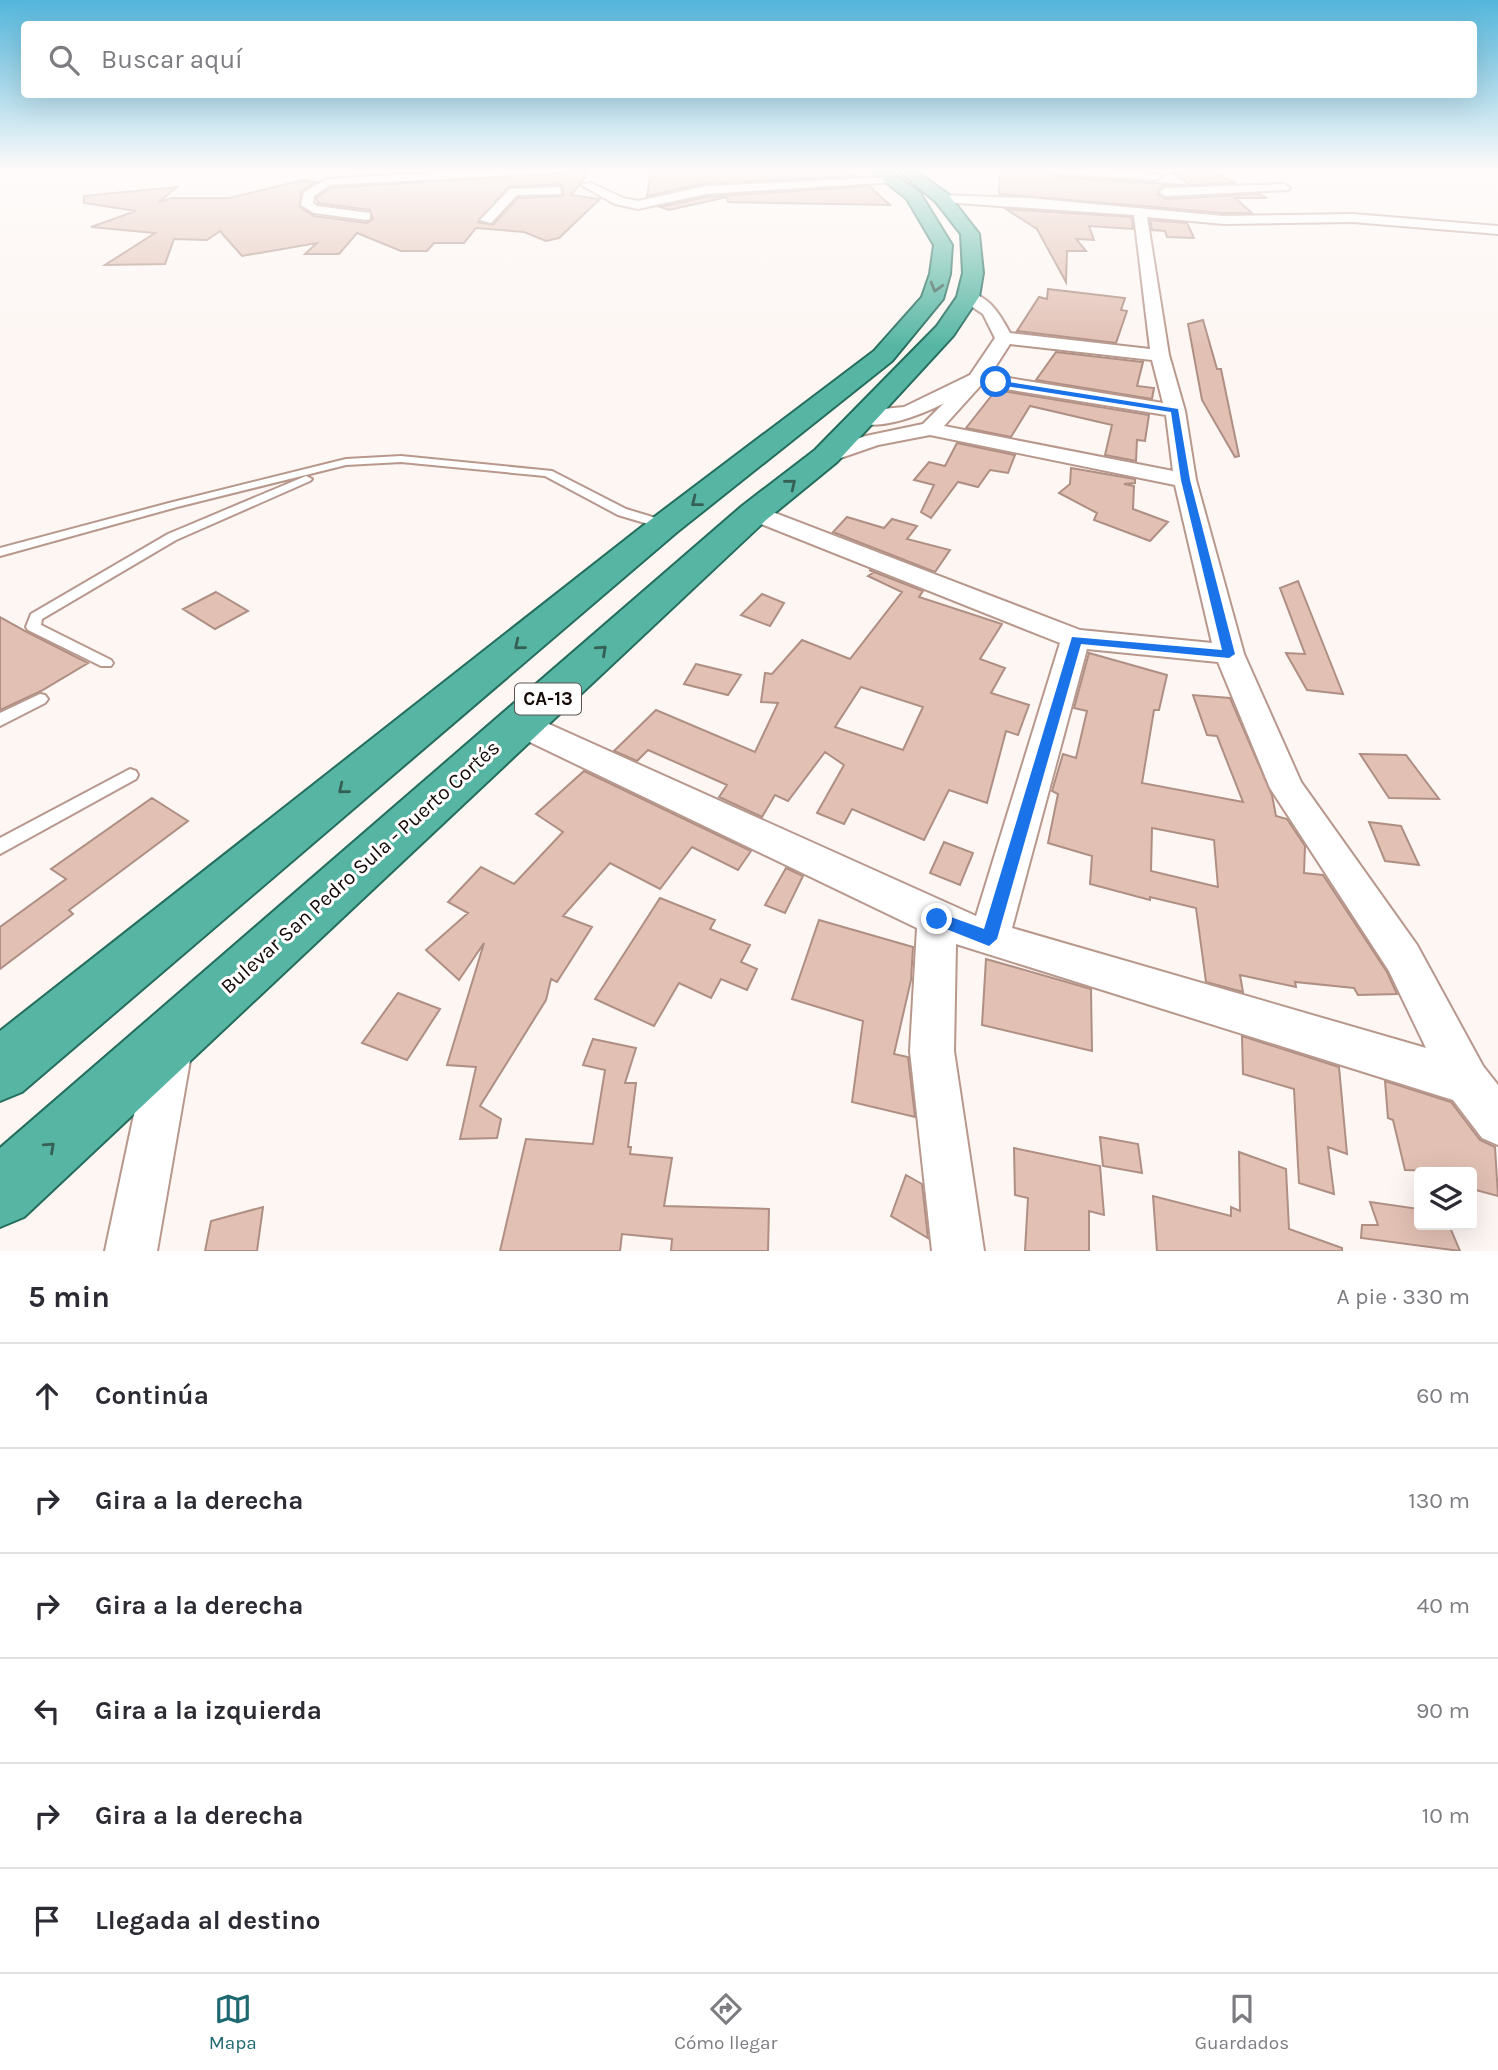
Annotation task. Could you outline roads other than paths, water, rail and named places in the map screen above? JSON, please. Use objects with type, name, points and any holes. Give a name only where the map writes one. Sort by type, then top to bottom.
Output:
[{"type":"highway","name":"CA-13","points":[[0,1070],[665,525],[883,356],[932,299],[940,274],[943,245],[934,229]]},
{"type":"highway","name":"Bulevar San Pedro Sula - Puerto Cortés","points":[[0,1193],[754,513],[826,456],[945,331],[968,297],[973,273],[970,234],[966,229]]},
{"type":"street","points":[[1142,229],[1160,355],[1175,411],[1185,480],[1229,654],[1287,788],[1403,958],[1466,1082],[1498,1122]]},
{"type":"street","points":[[968,297],[990,311],[1004,338]]},
{"type":"street","points":[[1004,338],[1160,355]]},
{"type":"street","points":[[930,429],[977,379],[1004,338]]},
{"type":"street","points":[[862,417],[881,418],[906,413],[926,405],[961,382],[977,379],[1175,411]]},
{"type":"street","points":[[826,456],[873,440],[930,429],[1185,480]]},
{"type":"street","points":[[754,513],[1076,639],[1229,654]]},
{"type":"street","points":[[989,939],[1076,639]]},
{"type":"street","points":[[520,724],[937,919],[989,939],[1466,1082]]},
{"type":"street","points":[[937,919],[932,1051],[958,1251]]},
{"type":"street","points":[[131,1251],[172,1036]]},
{"type":"lane","points":[[0,552],[173,505],[346,463],[401,459],[548,473],[622,512],[665,525]]},
{"type":"lane","points":[[106,663],[33,627],[36,617],[172,537],[346,463]]},
{"type":"lane","points":[[0,720],[40,699]]},
{"type":"lane","points":[[0,847],[130,775]]}]
